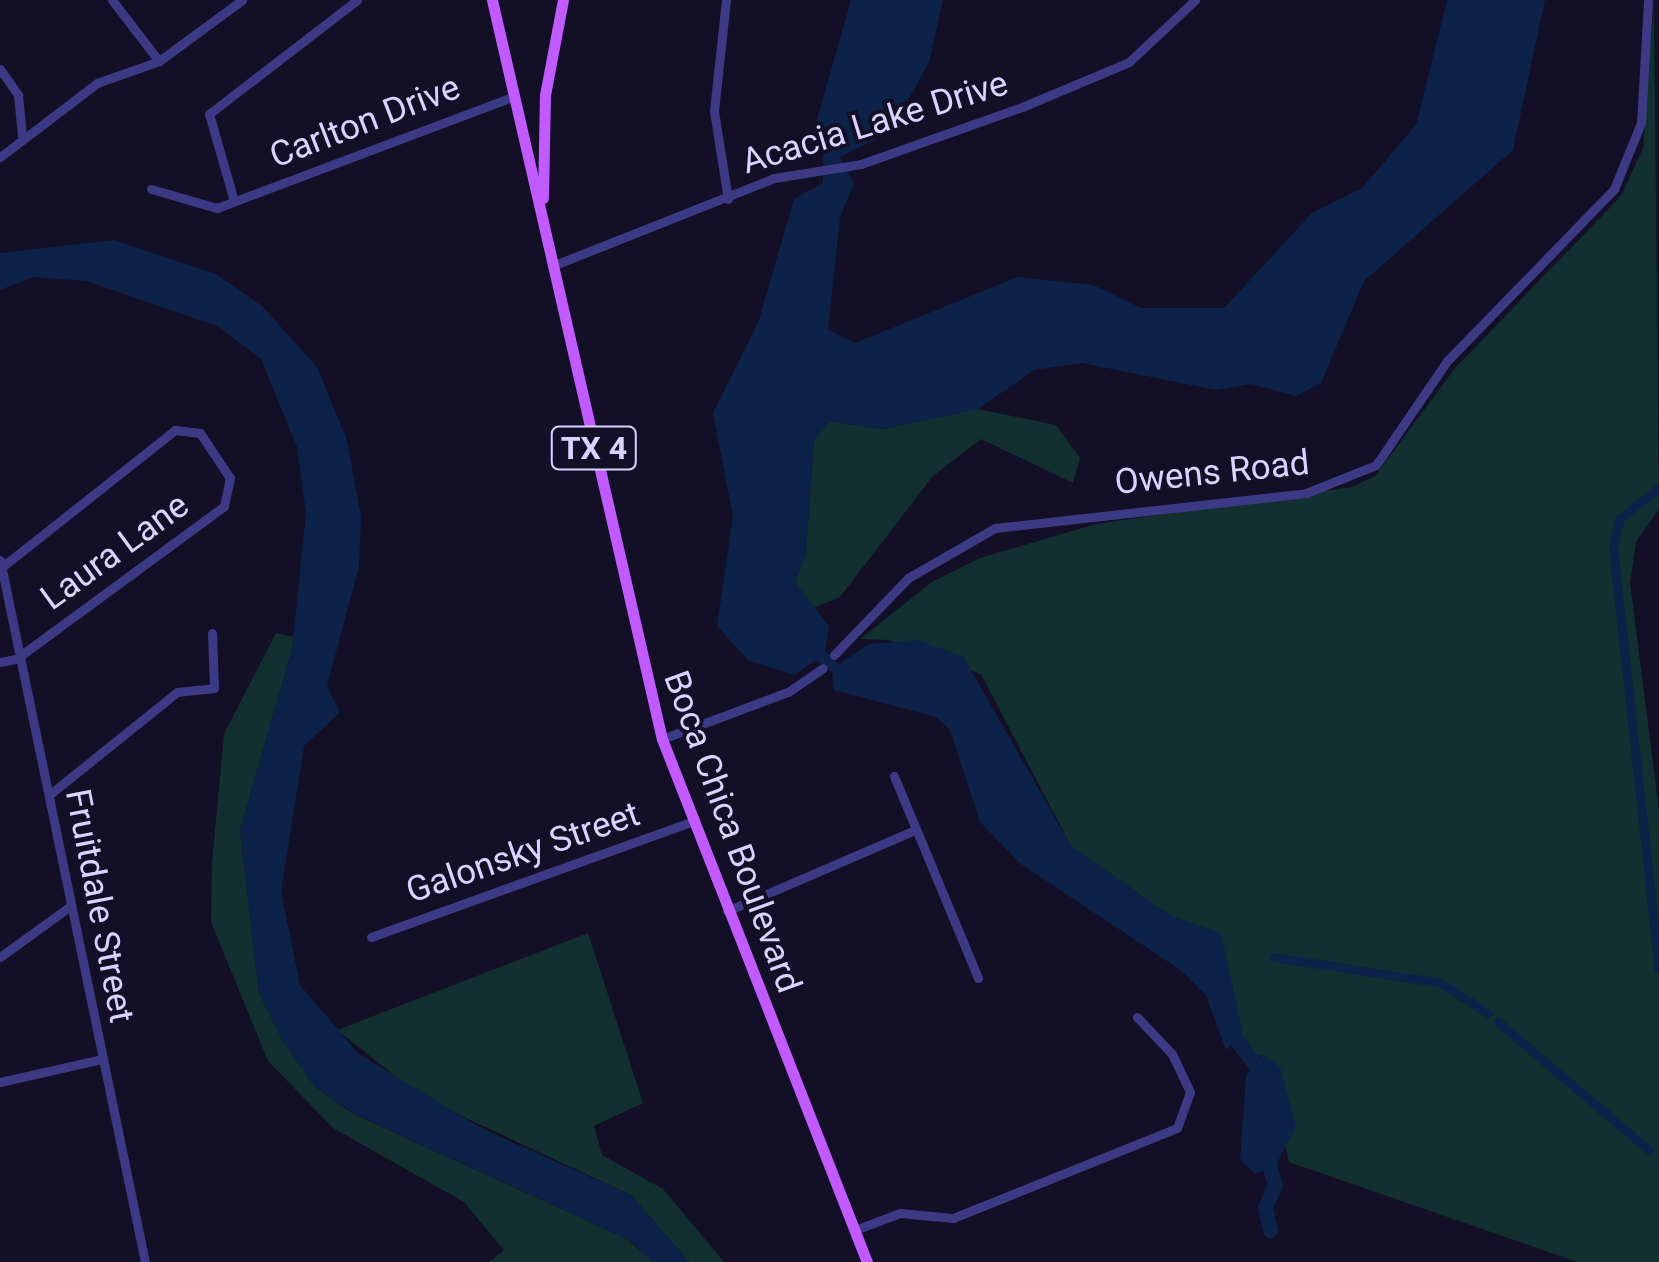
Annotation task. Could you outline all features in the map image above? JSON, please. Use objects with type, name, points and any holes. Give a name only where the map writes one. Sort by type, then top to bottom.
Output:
[{"type":"main road","name":"Boca Chica Boulevard","points":[[492,0],[662,739],[867,1262]]},
{"type":"main road","points":[[542,218],[545,95],[564,0]]},
{"type":"street","points":[[112,0],[159,61]]},
{"type":"street","points":[[0,157],[22,136],[115,73],[159,61],[242,0]]},
{"type":"street","name":"Carlton Drive","points":[[234,201],[210,114],[357,0]]},
{"type":"street","points":[[726,0],[714,111],[728,199]]},
{"type":"street","name":"Acacia Lake Drive","points":[[552,266],[774,178],[861,164],[1129,62],[1195,0]]},
{"type":"street","name":"Owens Road","points":[[834,656],[908,578],[995,528],[1306,492],[1376,465],[1438,372],[1614,189],[1641,123],[1648,0]]},
{"type":"street","points":[[0,69],[18,95],[22,136]]},
{"type":"street","name":"Carlton Drive","points":[[151,189],[204,210],[515,96]]},
{"type":"street","name":"Laura Lane","points":[[1,564],[175,430],[200,432],[230,478],[224,506],[16,659]]},
{"type":"street","name":"Fruitdale Street","points":[[1,564],[16,659],[49,795],[144,1262]]},
{"type":"street","points":[[49,795],[177,692],[214,688],[212,633]]},
{"type":"street","points":[[0,662],[16,659]]},
{"type":"street","points":[[662,739],[788,692],[823,668]]},
{"type":"street","points":[[894,776],[978,978]]},
{"type":"street","name":"Galonsky Street","points":[[371,937],[693,820]]},
{"type":"street","points":[[728,911],[915,830]]},
{"type":"street","points":[[0,956],[69,906]]},
{"type":"street","points":[[854,1230],[900,1213],[954,1218],[1177,1128],[1190,1092],[1172,1054],[1136,1017]]},
{"type":"street","points":[[0,1082],[102,1059]]},
{"type":"green space","points":[[1654,0],[1659,509],[1636,542],[1630,583],[1659,810],[1659,1262],[1577,1262],[1289,1162],[1263,1054],[1254,1059],[1240,1043],[1221,934],[1169,915],[1071,846],[981,674],[888,640],[860,639],[932,582],[980,558],[1096,524],[1352,487],[1375,476],[1456,367],[1621,196],[1643,148]]},
{"type":"green space","points":[[978,409],[1056,425],[1080,458],[1073,483],[981,439],[933,476],[840,597],[810,609],[795,582],[806,553],[814,440],[829,421],[882,429]]},
{"type":"green space","points":[[276,633],[294,637],[292,650],[240,830],[259,993],[283,1041],[315,1087],[354,1114],[627,1239],[653,1262],[489,1262],[504,1250],[464,1202],[333,1128],[268,1061],[211,922],[212,863],[224,734]]},
{"type":"green space","points":[[588,933],[643,1103],[594,1126],[602,1155],[663,1189],[724,1262],[689,1262],[631,1195],[423,1098],[337,1030]]},
{"type":"water","points":[[851,0],[943,0],[929,62],[906,104],[876,139],[840,157],[854,184],[840,217],[828,330],[855,343],[1018,277],[1093,285],[1141,308],[1224,308],[1312,213],[1362,188],[1416,125],[1447,0],[1545,0],[1513,150],[1364,281],[1321,383],[1296,396],[1251,384],[1216,390],[1082,363],[1034,370],[978,409],[882,429],[830,421],[814,441],[806,553],[795,582],[829,626],[825,651],[839,664],[869,644],[917,640],[963,656],[1071,846],[1169,915],[1221,933],[1243,1033],[1226,1050],[1206,995],[1179,969],[1021,864],[980,822],[950,730],[936,717],[834,690],[832,672],[816,660],[794,675],[748,660],[717,626],[733,516],[713,413],[758,323],[794,199],[823,183],[823,152],[810,144]]},
{"type":"water","points":[[114,240],[216,274],[262,306],[317,367],[347,440],[361,517],[359,566],[327,686],[340,712],[304,746],[281,892],[300,985],[359,1054],[483,1129],[631,1195],[689,1262],[653,1262],[629,1240],[355,1114],[315,1087],[283,1041],[259,993],[240,830],[292,650],[306,513],[297,447],[261,359],[217,326],[86,281],[33,277],[0,290],[0,253]]},
{"type":"water","points":[[1262,1054],[1280,1067],[1296,1126],[1276,1165],[1255,1174],[1240,1160],[1246,1076]]},
{"type":"waterway","points":[[1659,488],[1620,518],[1613,547],[1659,970]]},
{"type":"waterway","points":[[1274,957],[1441,983],[1488,1013]]},
{"type":"waterway","points":[[1498,1022],[1650,1151]]},
{"type":"waterway","points":[[1228,1030],[1266,1078]]},
{"type":"waterway","points":[[1264,1149],[1275,1184],[1265,1207],[1270,1230]]}]
